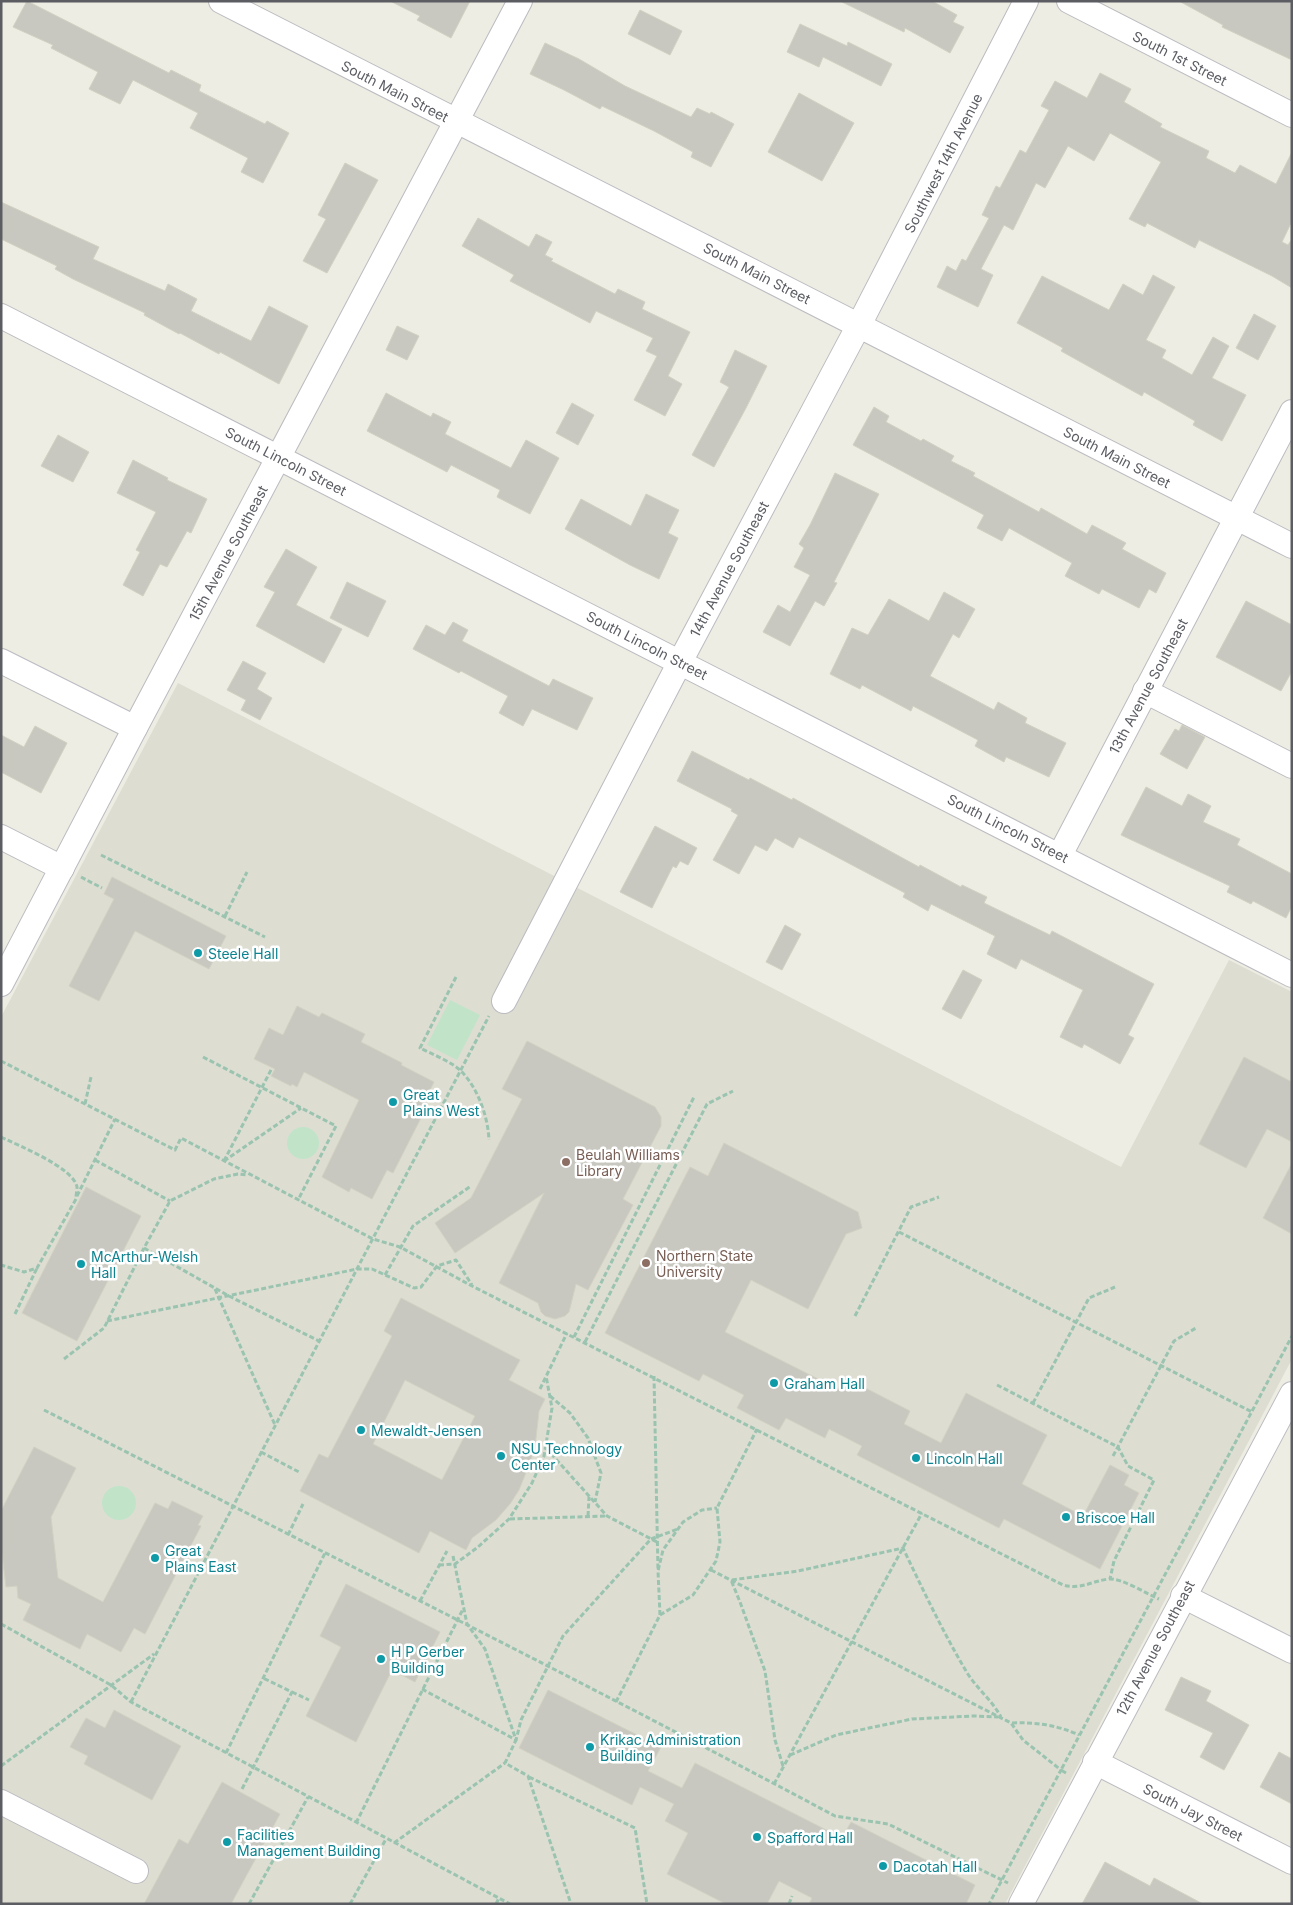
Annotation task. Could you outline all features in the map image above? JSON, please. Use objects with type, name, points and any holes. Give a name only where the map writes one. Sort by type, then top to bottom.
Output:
[{"type":"street","name":"South Main Street","points":[[221,1],[1292,546]]},
{"type":"street","name":"15th Avenue Southeast","points":[[1,984],[520,1]]},
{"type":"street","name":"Southwest 14th Avenue","points":[[859,325],[1026,1]]},
{"type":"street","name":"South 1st Street","points":[[1069,1],[1292,115]]},
{"type":"street","name":"South Lincoln Street","points":[[1,316],[1292,975]]},
{"type":"street","name":"14th Avenue Southeast","points":[[497,1008],[859,325]]},
{"type":"street","name":"13th Avenue Southeast","points":[[1060,855],[1292,412]]},
{"type":"street","points":[[1,662],[135,728]]},
{"type":"street","points":[[1145,691],[1292,766]]},
{"type":"street","points":[[1,836],[62,868]]},
{"type":"street","name":"12th Avenue Southeast","points":[[1024,1898],[1180,1602],[1291,1398]]},
{"type":"street","points":[[1180,1602],[1292,1651]]},
{"type":"street","name":"South Jay Street","points":[[1095,1762],[1292,1862]]},
{"type":"street","points":[[1,1802],[136,1871]]},
{"type":"path","points":[[101,855],[265,937]]},
{"type":"path","points":[[225,916],[247,872]]},
{"type":"path","points":[[456,977],[420,1048],[460,1070],[471,1084],[481,1103],[489,1140]]},
{"type":"path","points":[[131,1702],[154,1654],[460,1070],[497,1008]]},
{"type":"path","points":[[203,1057],[336,1126],[298,1200]]},
{"type":"path","points":[[1,1061],[175,1150],[181,1138],[373,1239],[400,1247],[472,1286],[654,1376],[1063,1585],[1074,1588],[1110,1579],[1180,1602]]},
{"type":"path","points":[[224,1161],[272,1068]]},
{"type":"path","points":[[86,1104],[91,1076]]},
{"type":"path","points":[[585,1342],[707,1104],[733,1091]]},
{"type":"path","points":[[574,1337],[694,1097]]},
{"type":"path","points":[[224,1161],[301,1108]]},
{"type":"path","points":[[15,1314],[37,1268],[76,1199],[114,1119]]},
{"type":"path","points":[[1,1137],[63,1169],[73,1179],[77,1187],[76,1199]]},
{"type":"path","points":[[95,1160],[170,1201]]},
{"type":"path","points":[[64,1359],[104,1328],[170,1201],[214,1179],[238,1174],[251,1175]]},
{"type":"path","points":[[385,1275],[413,1226],[471,1186]]},
{"type":"path","points":[[855,1316],[911,1207],[939,1197]]},
{"type":"path","points":[[899,1232],[1252,1412]]},
{"type":"path","points":[[144,1248],[229,1296],[319,1341]]},
{"type":"path","points":[[108,1321],[357,1269],[372,1269],[414,1288],[422,1287],[437,1266],[456,1260],[472,1286]]},
{"type":"path","points":[[1,1264],[24,1272],[37,1268]]},
{"type":"path","points":[[1033,1403],[1089,1298],[1115,1287]]},
{"type":"path","points":[[215,1288],[275,1425]]},
{"type":"path","points":[[1113,1456],[1174,1341],[1196,1328]]},
{"type":"path","points":[[540,1389],[567,1333]]},
{"type":"path","points":[[439,1565],[455,1564],[478,1547],[509,1519],[532,1483],[544,1456],[552,1408],[546,1376]]},
{"type":"path","points":[[616,1702],[660,1615],[656,1536],[654,1376]]},
{"type":"path","points":[[997,1385],[1118,1447],[1128,1466],[1154,1480],[1114,1561],[1110,1579]]},
{"type":"path","points":[[549,1395],[570,1413],[588,1438],[601,1473],[595,1502]]},
{"type":"path","points":[[44,1410],[325,1554],[467,1624],[834,1816],[888,1824],[1002,1880],[1024,1898]]},
{"type":"path","points":[[660,1615],[692,1595],[716,1561],[720,1542],[717,1508],[756,1429]]},
{"type":"path","points":[[546,1447],[606,1516],[657,1542]]},
{"type":"path","points":[[261,1452],[299,1472]]},
{"type":"path","points":[[588,1516],[589,1496]]},
{"type":"path","points":[[288,1535],[303,1504]]},
{"type":"path","points":[[658,1571],[663,1550],[683,1522],[702,1510],[717,1508]]},
{"type":"path","points":[[774,1784],[922,1514]]},
{"type":"path","points":[[509,1519],[606,1516]]},
{"type":"path","points":[[394,1843],[505,1763],[516,1740],[521,1720],[563,1636],[651,1539],[678,1529]]},
{"type":"path","points":[[731,1580],[798,1571],[903,1548]]},
{"type":"path","points":[[903,1548],[968,1674],[995,1705],[1001,1717]]},
{"type":"path","points":[[420,1601],[446,1551]]},
{"type":"path","points":[[226,1753],[325,1554]]},
{"type":"path","points":[[453,1556],[467,1624],[485,1649],[516,1740]]},
{"type":"path","points":[[711,1570],[1011,1722],[1038,1722],[1064,1728],[1080,1735]]},
{"type":"path","points":[[731,1580],[765,1671],[775,1740],[783,1766]]},
{"type":"path","points":[[356,1822],[464,1608]]},
{"type":"path","points":[[1,1624],[112,1685],[131,1702],[510,1904]]},
{"type":"path","points":[[1,1766],[154,1654]]},
{"type":"path","points":[[264,1678],[309,1700]]},
{"type":"path","points":[[422,1689],[516,1740]]},
{"type":"path","points":[[242,1789],[292,1692]]},
{"type":"path","points":[[789,1756],[836,1735],[912,1719],[974,1716],[1001,1717]]},
{"type":"path","points":[[989,1904],[1061,1770],[1023,1740],[1011,1722]]},
{"type":"path","points":[[505,1763],[635,1828],[647,1904]]},
{"type":"path","points":[[528,1776],[571,1904]]},
{"type":"path","points":[[249,1904],[308,1797]]},
{"type":"path","points":[[351,1903],[386,1839]]},
{"type":"path","points":[[788,1904],[792,1896]]},
{"type":"path","points":[[496,1904],[499,1898]]},
{"type":"shaded area","name":"Northern State University","points":[[178,683],[1121,1167],[1229,960],[1292,992],[1292,1359],[1005,1904],[1,1904],[1,1017]]},
{"type":"green space","points":[[450,1000],[480,1015],[457,1060],[427,1045]]},
{"type":"green space","points":[[303,1127],[314,1132],[319,1143],[314,1154],[303,1159],[292,1154],[287,1143],[292,1132]]},
{"type":"green space","points":[[119,1486],[131,1491],[136,1503],[131,1515],[119,1520],[107,1515],[102,1503],[107,1491]]},
{"type":"building","points":[[27,1],[169,73],[171,70],[201,85],[199,91],[265,124],[267,121],[289,133],[263,183],[241,172],[248,158],[190,128],[198,113],[133,80],[120,104],[89,89],[98,72],[51,48],[53,45],[13,27]]},
{"type":"building","points":[[390,1],[470,1],[451,38],[417,20],[420,16]]},
{"type":"building","points":[[840,1],[932,1],[957,15],[953,22],[964,27],[950,53],[905,28],[904,32]]},
{"type":"building","points":[[1179,1],[1292,1],[1292,60],[1222,27],[1223,25]]},
{"type":"building","points":[[640,10],[682,31],[670,55],[628,34]]},
{"type":"building","points":[[800,24],[847,46],[848,42],[892,64],[881,86],[823,57],[819,67],[787,52]]},
{"type":"building","points":[[545,43],[579,59],[625,86],[691,117],[697,108],[710,114],[711,112],[734,124],[711,167],[691,157],[693,152],[654,131],[602,106],[600,109],[530,74]]},
{"type":"building","points":[[1100,73],[1131,89],[1124,102],[1162,124],[1160,127],[1209,151],[1206,158],[1235,173],[1240,165],[1276,184],[1292,152],[1292,221],[1282,242],[1288,245],[1292,239],[1292,288],[1199,240],[1195,248],[1147,223],[1145,227],[1129,219],[1161,162],[1110,133],[1094,161],[1068,146],[1045,188],[1036,183],[1013,230],[1004,225],[981,269],[993,275],[978,307],[937,287],[947,266],[956,271],[962,259],[966,261],[989,218],[982,215],[996,186],[1000,188],[1020,150],[1026,153],[1049,110],[1041,106],[1055,81],[1087,98]]},
{"type":"building","points":[[799,93],[854,123],[822,181],[768,152]]},
{"type":"building","points":[[345,163],[378,180],[327,273],[303,261],[326,219],[318,215]]},
{"type":"building","points":[[1,202],[99,247],[93,259],[165,291],[168,284],[197,299],[191,311],[251,341],[269,306],[308,326],[279,384],[220,352],[219,354],[179,334],[144,315],[145,313],[73,279],[55,269],[57,266],[1,239]]},
{"type":"building","points":[[478,218],[529,247],[536,234],[552,242],[545,255],[553,259],[551,261],[615,294],[618,289],[645,302],[642,309],[690,332],[668,376],[682,384],[665,416],[634,400],[657,356],[646,351],[653,338],[596,311],[590,323],[510,281],[514,275],[462,246]]},
{"type":"building","points":[[1153,275],[1175,287],[1146,340],[1166,350],[1162,358],[1192,375],[1213,337],[1229,346],[1212,378],[1246,395],[1222,441],[1193,425],[1195,421],[1144,392],[1142,396],[1061,351],[1063,348],[1017,323],[1042,276],[1109,310],[1123,284],[1143,295]]},
{"type":"building","points":[[1254,314],[1276,326],[1258,360],[1236,348]]},
{"type":"building","points":[[397,326],[419,336],[407,360],[386,350]]},
{"type":"building","points":[[735,350],[767,366],[714,467],[692,455],[729,387],[720,382]]},
{"type":"building","points":[[386,393],[431,417],[433,413],[451,422],[445,434],[511,468],[526,440],[559,458],[530,514],[497,497],[500,490],[451,465],[447,472],[367,431]]},
{"type":"building","points":[[572,403],[594,415],[578,445],[556,433]]},
{"type":"building","points":[[874,407],[889,416],[886,422],[954,456],[951,461],[975,473],[973,476],[1039,512],[1041,508],[1087,534],[1092,525],[1126,543],[1122,549],[1166,573],[1156,593],[1149,589],[1139,608],[1102,589],[1099,594],[1065,576],[1072,563],[1009,528],[1002,541],[977,528],[984,515],[853,445]]},
{"type":"building","points":[[58,435],[89,452],[73,482],[41,466]]},
{"type":"building","points":[[133,460],[168,478],[167,480],[207,499],[191,533],[187,531],[167,567],[160,564],[143,596],[123,585],[140,552],[136,550],[156,512],[117,493]]},
{"type":"building","points":[[835,473],[879,494],[834,582],[837,583],[824,606],[815,601],[790,646],[763,632],[778,605],[790,612],[810,575],[794,567],[804,548],[799,544]]},
{"type":"building","points":[[646,494],[679,510],[668,533],[678,538],[659,579],[565,529],[581,499],[631,526]]},
{"type":"building","points":[[286,549],[317,567],[296,605],[342,629],[324,663],[256,626],[275,592],[264,587]]},
{"type":"building","points":[[347,582],[386,601],[368,637],[330,618]]},
{"type":"building","points":[[944,592],[975,609],[959,638],[953,634],[930,676],[994,710],[998,702],[1027,718],[1025,723],[1066,743],[1049,777],[1006,757],[1004,762],[975,746],[978,740],[913,706],[911,711],[862,685],[860,689],[830,674],[852,628],[868,635],[889,599],[929,621]]},
{"type":"building","points":[[1246,601],[1292,625],[1292,671],[1281,691],[1216,657]]},
{"type":"building","points":[[453,622],[468,630],[462,641],[549,686],[553,679],[593,698],[577,730],[532,709],[523,726],[499,713],[508,696],[461,671],[459,673],[413,649],[426,625],[445,635]]},
{"type":"building","points":[[243,661],[266,673],[257,689],[272,698],[260,720],[241,710],[246,700],[227,690]]},
{"type":"building","points":[[1182,725],[1205,737],[1187,769],[1160,754],[1175,729],[1179,731]]},
{"type":"building","points":[[35,726],[67,743],[41,793],[1,772],[1,735],[24,747]]},
{"type":"building","points":[[692,751],[749,780],[750,778],[792,800],[793,798],[919,867],[920,865],[961,887],[962,885],[987,897],[984,903],[1050,935],[1052,931],[1154,984],[1128,1035],[1134,1038],[1120,1064],[1084,1044],[1082,1048],[1060,1037],[1083,990],[1021,959],[1016,969],[987,954],[995,936],[931,904],[928,911],[903,897],[905,893],[799,837],[793,848],[775,838],[767,851],[755,845],[739,874],[713,860],[738,815],[731,811],[732,809],[677,781]]},
{"type":"building","points":[[1146,787],[1182,806],[1188,794],[1211,806],[1203,822],[1240,839],[1237,845],[1292,874],[1292,906],[1286,918],[1253,901],[1251,904],[1227,892],[1230,886],[1121,835]]},
{"type":"building","points":[[655,826],[697,848],[688,865],[680,861],[676,868],[673,866],[652,908],[620,892]]},
{"type":"building","name":"Steele Hall","points":[[112,877],[226,936],[209,969],[135,931],[99,1001],[69,986],[114,899],[104,894]]},
{"type":"building","points":[[785,925],[801,934],[782,970],[766,962]]},
{"type":"building","points":[[963,970],[982,980],[961,1019],[942,1009]]},
{"type":"building","name":"Great Plains West","points":[[297,1006],[319,1017],[322,1013],[365,1034],[361,1042],[434,1082],[422,1106],[426,1108],[393,1173],[387,1170],[372,1199],[351,1188],[349,1192],[322,1177],[359,1100],[304,1072],[297,1087],[292,1084],[291,1086],[271,1076],[275,1069],[254,1059],[269,1028],[283,1035]]},
{"type":"building","name":"Beulah Williams Library","points":[[527,1041],[655,1107],[661,1117],[661,1126],[623,1199],[633,1205],[588,1290],[576,1284],[569,1312],[565,1316],[555,1319],[545,1316],[541,1312],[538,1303],[499,1283],[544,1193],[455,1253],[435,1223],[471,1198],[522,1099],[502,1089]]},
{"type":"building","points":[[1244,1057],[1292,1082],[1292,1142],[1267,1129],[1246,1168],[1199,1144]]},
{"type":"building","points":[[724,1143],[858,1212],[862,1228],[846,1234],[808,1309],[751,1280],[725,1332],[838,1389],[844,1377],[910,1411],[904,1424],[941,1443],[966,1393],[1047,1435],[1022,1484],[1083,1516],[1110,1465],[1129,1475],[1124,1485],[1139,1493],[1100,1569],[1004,1519],[999,1528],[857,1455],[862,1446],[829,1429],[825,1438],[786,1418],[779,1430],[737,1408],[744,1395],[703,1374],[699,1381],[605,1333],[690,1167],[708,1176]]},
{"type":"building","points":[[1292,1163],[1292,1234],[1263,1218]]},
{"type":"building","name":"McArthur-Welsh Hall","points":[[86,1187],[141,1216],[77,1341],[22,1313]]},
{"type":"building","name":"Mewaldt-Jensen","points":[[401,1298],[520,1360],[509,1380],[545,1399],[539,1411],[535,1447],[519,1490],[496,1520],[472,1538],[466,1550],[430,1531],[419,1553],[300,1491],[319,1454],[328,1458],[392,1336],[384,1331]],"holes":[[[405,1380],[475,1416],[442,1480],[373,1444]]]},
{"type":"building","name":"Great Plains East","points":[[34,1447],[76,1468],[51,1517],[58,1578],[103,1602],[155,1503],[168,1509],[172,1501],[203,1516],[198,1525],[201,1526],[145,1634],[134,1628],[121,1652],[87,1634],[80,1649],[23,1620],[31,1604],[18,1598],[17,1586],[6,1587],[1,1545],[1,1511]]},
{"type":"building","name":"H P Gerber Building","points":[[346,1584],[440,1632],[415,1682],[392,1670],[356,1742],[306,1716],[341,1647],[320,1636]]},
{"type":"building","points":[[1181,1677],[1211,1691],[1206,1701],[1249,1725],[1224,1770],[1200,1757],[1213,1733],[1165,1710]]},
{"type":"building","points":[[548,1690],[661,1747],[648,1771],[682,1788],[695,1763],[842,1838],[851,1822],[975,1885],[966,1904],[809,1904],[812,1898],[779,1881],[767,1904],[726,1904],[667,1874],[688,1833],[665,1821],[674,1804],[640,1787],[632,1805],[519,1748]]},
{"type":"building","points":[[114,1710],[181,1746],[152,1800],[84,1764],[88,1756],[70,1747],[86,1718],[105,1728]]},
{"type":"building","points":[[1279,1752],[1292,1759],[1292,1804],[1260,1787]]},
{"type":"building","name":"Facilities Management Building","points":[[222,1782],[280,1814],[231,1904],[144,1904],[179,1839],[188,1844]]},
{"type":"building","points":[[1105,1862],[1150,1886],[1154,1878],[1203,1904],[1082,1904]]},
{"type":"place","name":"Steele Hall","points":[[198,953]]},
{"type":"place","name":"Great Plains West","points":[[393,1102]]},
{"type":"place","name":"Beulah Williams Library","points":[[566,1162]]},
{"type":"place","name":"Northern State University","points":[[646,1263]]},
{"type":"place","name":"McArthur-Welsh Hall","points":[[81,1264]]},
{"type":"place","name":"Graham Hall","points":[[774,1383]]},
{"type":"place","name":"Mewaldt-Jensen","points":[[361,1430]]},
{"type":"place","name":"NSU Technology Center","points":[[501,1456]]},
{"type":"place","name":"Lincoln Hall","points":[[916,1458]]},
{"type":"place","name":"Briscoe Hall","points":[[1066,1517]]},
{"type":"place","name":"Great Plains East","points":[[155,1558]]},
{"type":"place","name":"H P Gerber Building","points":[[381,1659]]},
{"type":"place","name":"Krikac Administration Building","points":[[590,1747]]},
{"type":"place","name":"Spafford Hall","points":[[757,1837]]},
{"type":"place","name":"Facilities Management Building","points":[[227,1842]]},
{"type":"place","name":"Dacotah Hall","points":[[883,1866]]}]
